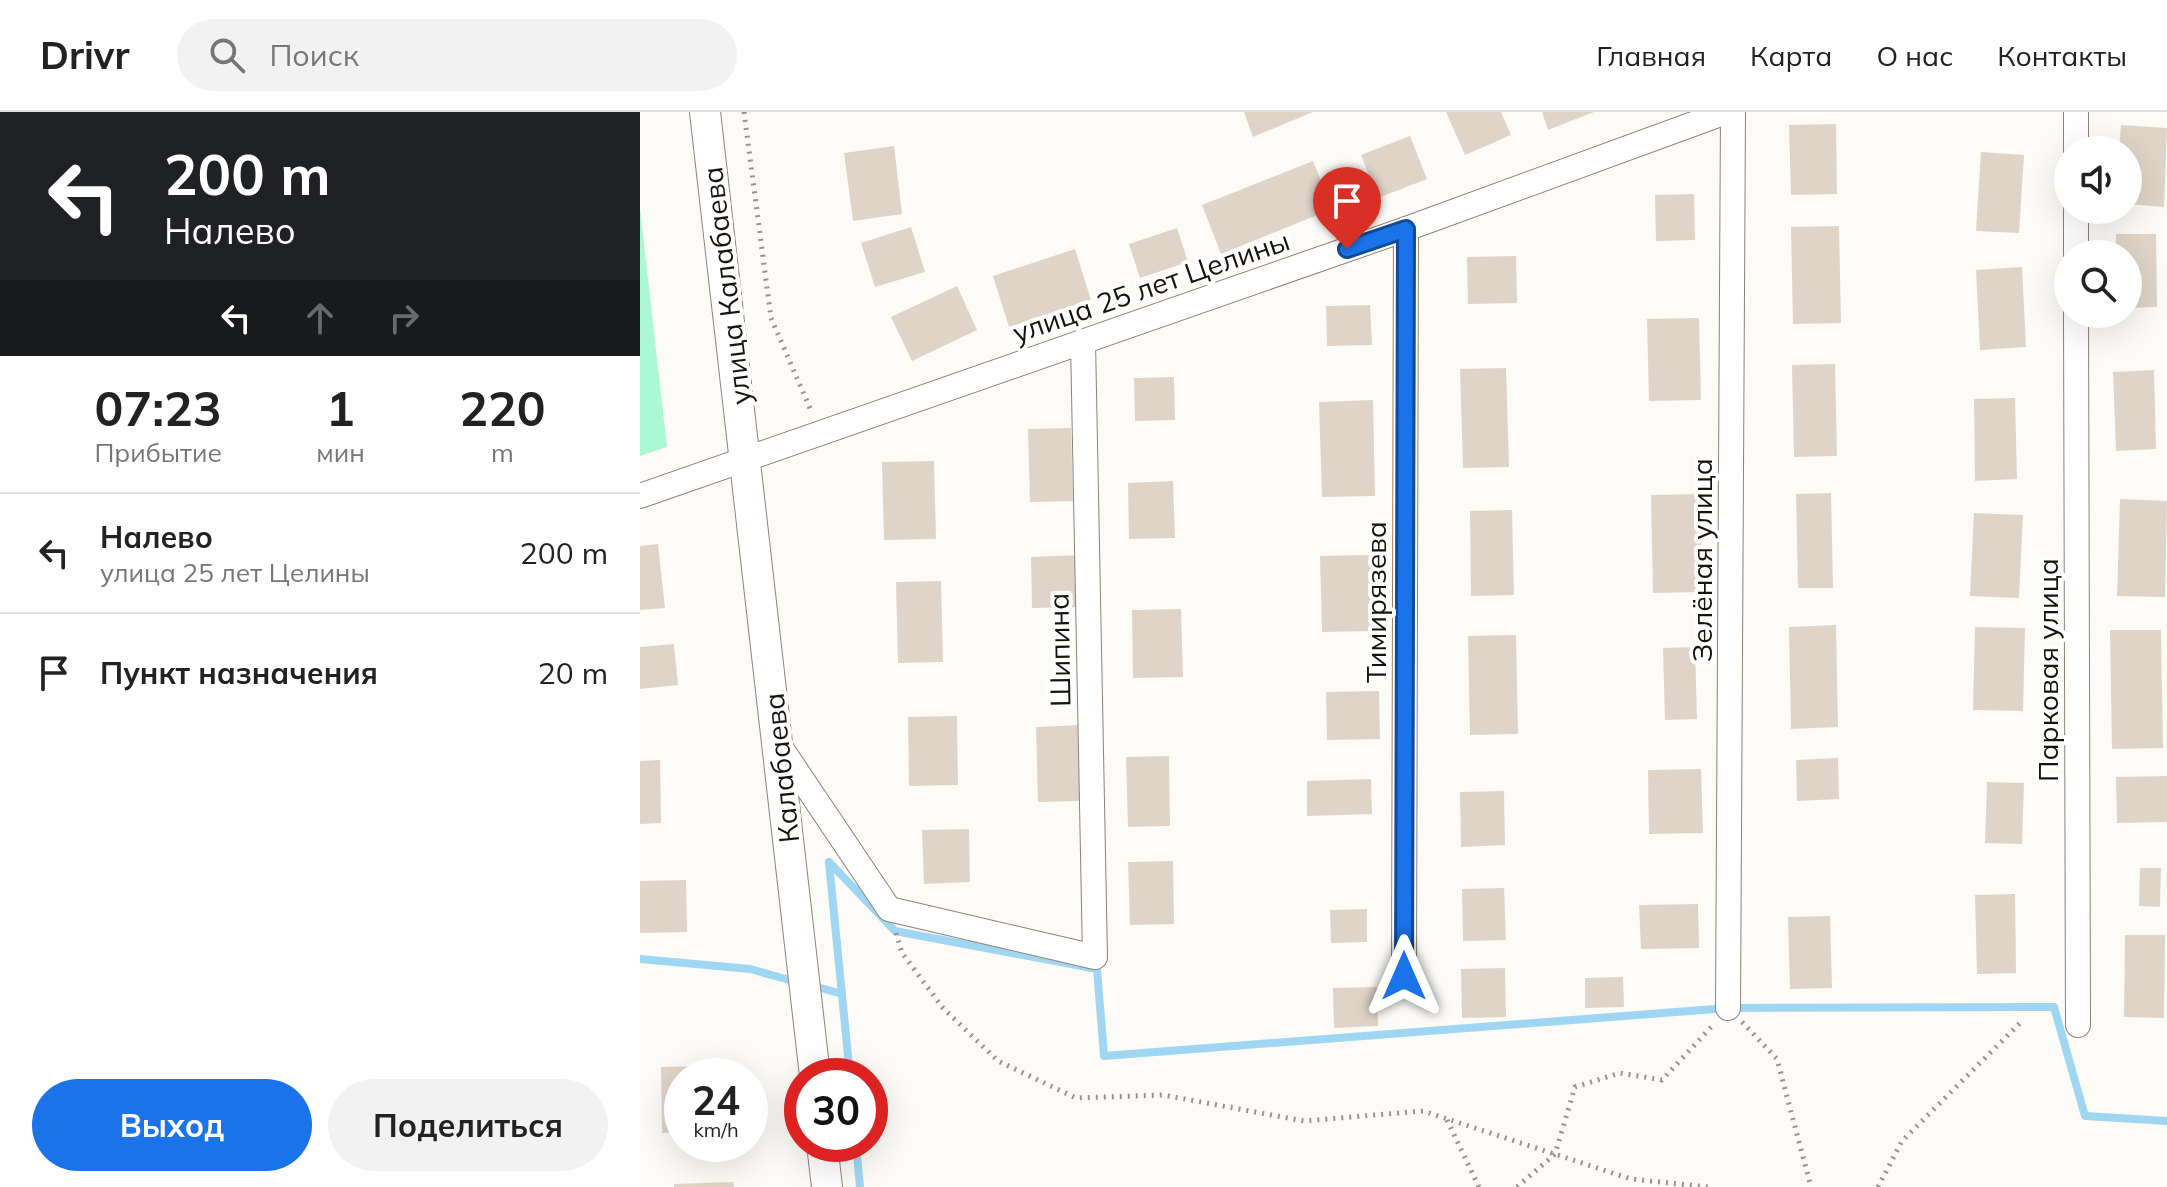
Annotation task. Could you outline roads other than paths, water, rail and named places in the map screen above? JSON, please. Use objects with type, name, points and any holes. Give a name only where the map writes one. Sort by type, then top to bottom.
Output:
[{"type":"street","name":"улица Калабаева","points":[[705,112],[747,460]]},
{"type":"street","name":"улица 25 лет Целины","points":[[640,496],[1406,229],[1726,112]]},
{"type":"street","name":"Зелёная улица","points":[[1728,1008],[1733,112]]},
{"type":"street","points":[[2076,112],[2076,136]]},
{"type":"street","name":"Тимирязева","points":[[1404,976],[1406,229]]},
{"type":"street","name":"Парковая улица","points":[[2076,328],[2078,1025]]},
{"type":"street","name":"Шипина","points":[[779,745],[889,909],[1095,957],[1083,341]]},
{"type":"street","name":"Калабаева","points":[[747,460],[813,1058]]},
{"type":"street","points":[[824,1162],[827,1187]]},
{"type":"waterway","points":[[829,862],[895,931],[1097,969],[1104,1056],[1728,1008],[2054,1007],[2085,1116],[2167,1121]]},
{"type":"waterway","points":[[829,863],[848,1058]]},
{"type":"waterway","points":[[640,959],[750,969],[797,982]]},
{"type":"waterway","points":[[810,985],[842,994]]},
{"type":"waterway","points":[[858,1162],[860,1187]]}]
